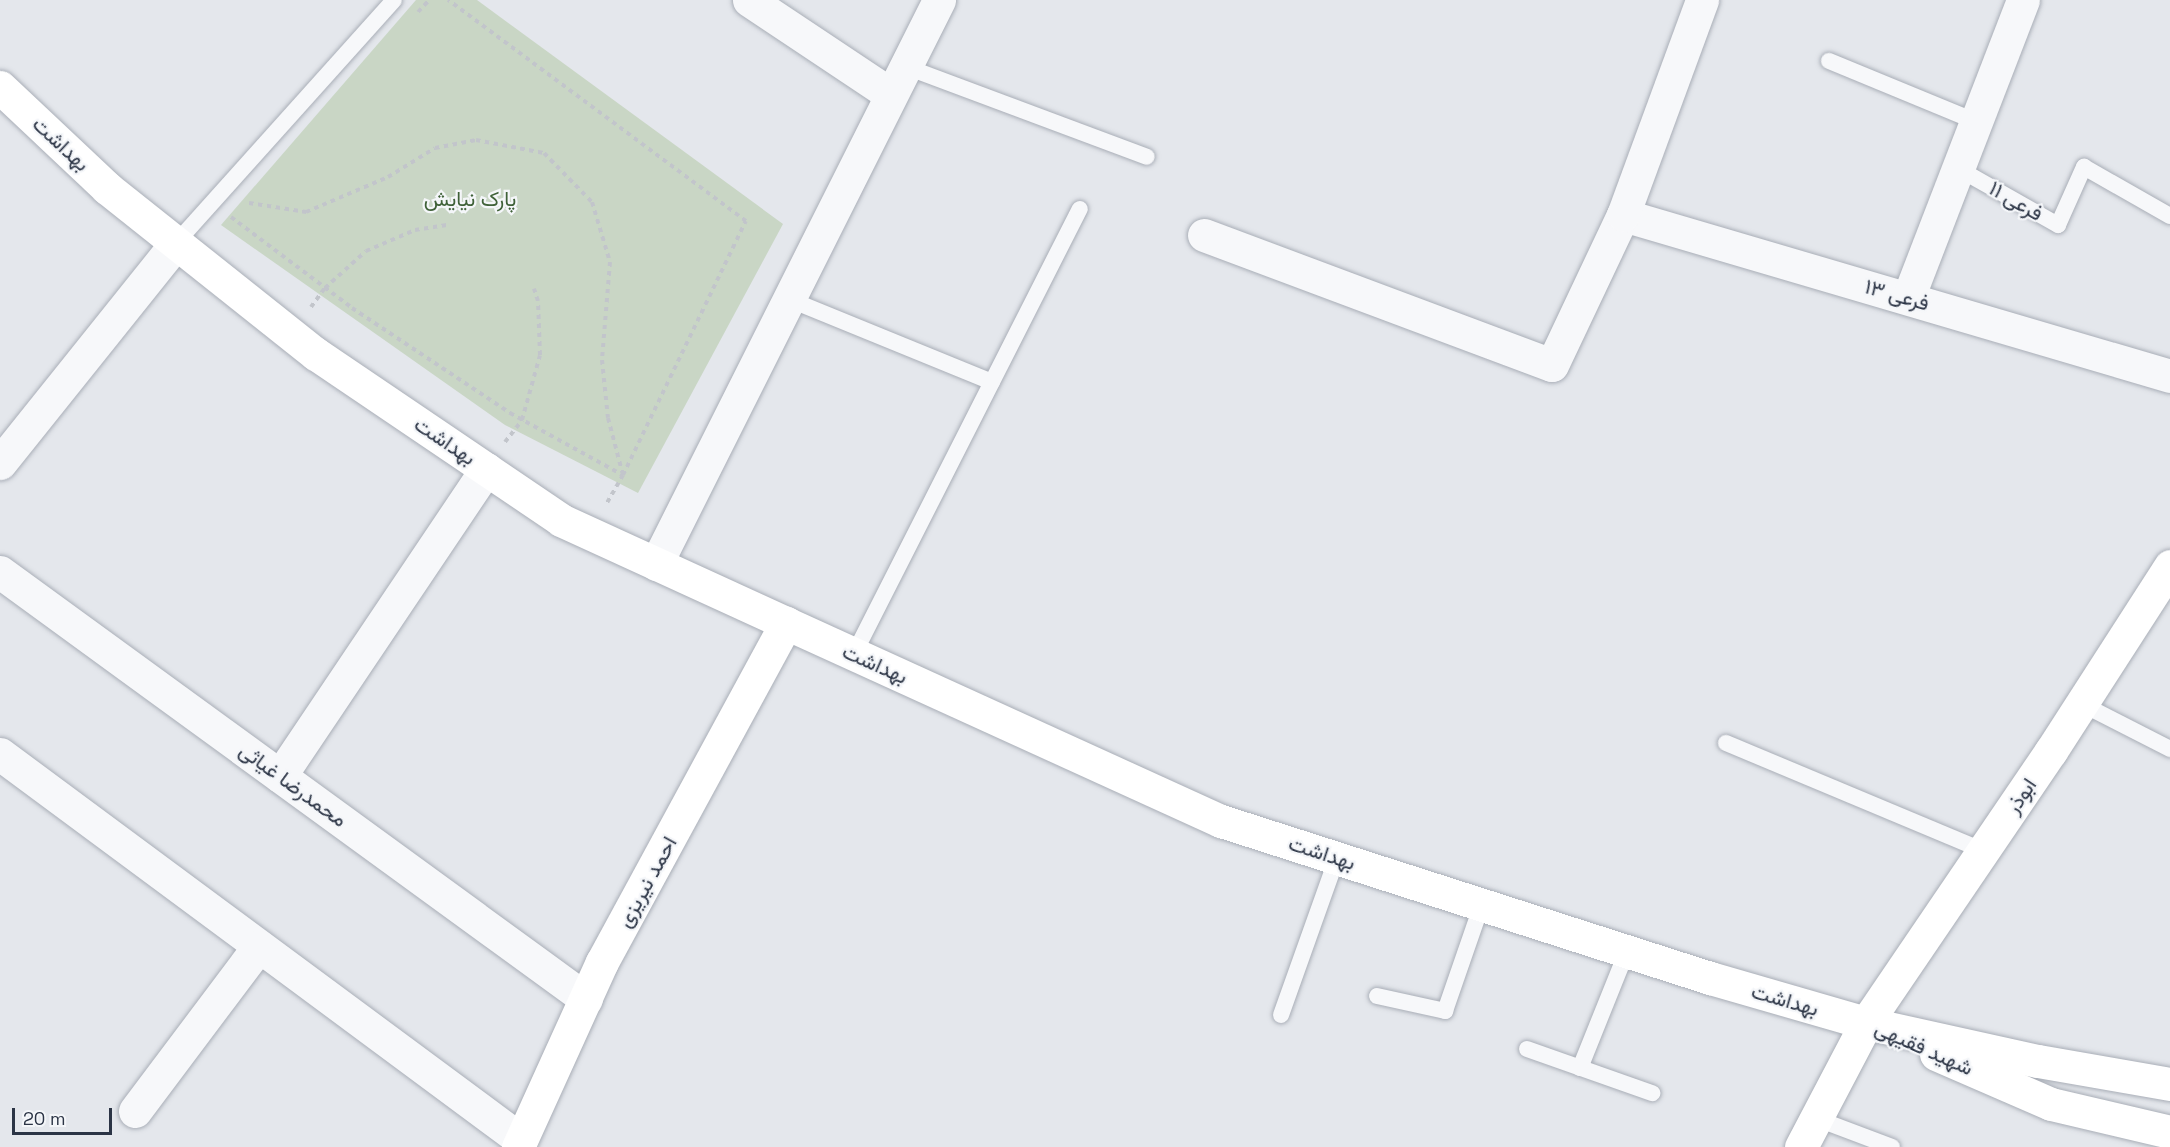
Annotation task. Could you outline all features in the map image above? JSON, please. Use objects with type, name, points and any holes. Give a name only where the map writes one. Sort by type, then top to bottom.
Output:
[{"type":"street","points":[[749,0],[897,80]]},
{"type":"street","points":[[656,564],[791,300],[897,80],[939,0]]},
{"type":"street","points":[[1204,235],[1552,365],[1623,215],[1702,0]]},
{"type":"street","points":[[1908,298],[2023,0]]},
{"type":"street","name":"بهداشت","points":[[0,87],[107,188],[291,335],[561,520],[1221,821],[1627,951],[1866,1023]]},
{"type":"street","name":"فرعی ۱۳","points":[[1623,215],[2170,376]]},
{"type":"street","points":[[0,463],[176,243]]},
{"type":"street","points":[[280,776],[486,469]]},
{"type":"street","name":"ابوذر","points":[[1801,1147],[1818,1119],[1866,1023],[2082,704],[2170,566]]},
{"type":"street","name":"محمدرضا غیاثی","points":[[0,572],[586,999]]},
{"type":"street","name":"احمد نیریزی","points":[[520,1144],[586,999],[786,623]]},
{"type":"street","points":[[0,754],[520,1144]]},
{"type":"street","points":[[135,1112],[259,946]]},
{"type":"street","name":"شهید فقیهی","points":[[1866,1023],[2038,1061],[2170,1084]]},
{"type":"street","name":"شهید فقیهی","points":[[1866,1023],[2051,1104],[2170,1132]]},
{"type":"lane","points":[[176,243],[394,0]]},
{"type":"lane","points":[[1828,61],[1977,122]]},
{"type":"lane","points":[[897,80],[1147,158]]},
{"type":"lane","name":"فرعی ۱۱","points":[[1959,169],[2058,225],[2084,167],[2170,216]]},
{"type":"lane","points":[[854,654],[1080,209]]},
{"type":"lane","points":[[791,300],[992,382]]},
{"type":"lane","points":[[2082,704],[2170,748]]},
{"type":"lane","points":[[1726,743],[1984,851]]},
{"type":"lane","points":[[1281,1016],[1337,858]]},
{"type":"lane","points":[[1377,996],[1445,1011],[1482,904]]},
{"type":"lane","points":[[1581,1068],[1627,951]]},
{"type":"lane","points":[[1527,1049],[1652,1093]]},
{"type":"lane","points":[[1818,1119],[1893,1147]]},
{"type":"path","points":[[448,0],[746,221],[622,475]]},
{"type":"path","points":[[249,202],[306,212],[388,177],[435,148],[476,140],[544,153],[592,202],[610,262],[602,360],[608,418],[622,475]]},
{"type":"path","points":[[234,219],[325,288],[522,420],[622,475]]},
{"type":"path","points":[[291,335],[325,288],[366,251],[415,230],[447,225]]},
{"type":"path","points":[[486,469],[522,420],[540,356],[538,301],[534,290]]},
{"type":"green space","name":"پارک نیایش","points":[[416,0],[477,0],[783,224],[638,493],[505,425],[221,225]]}]
